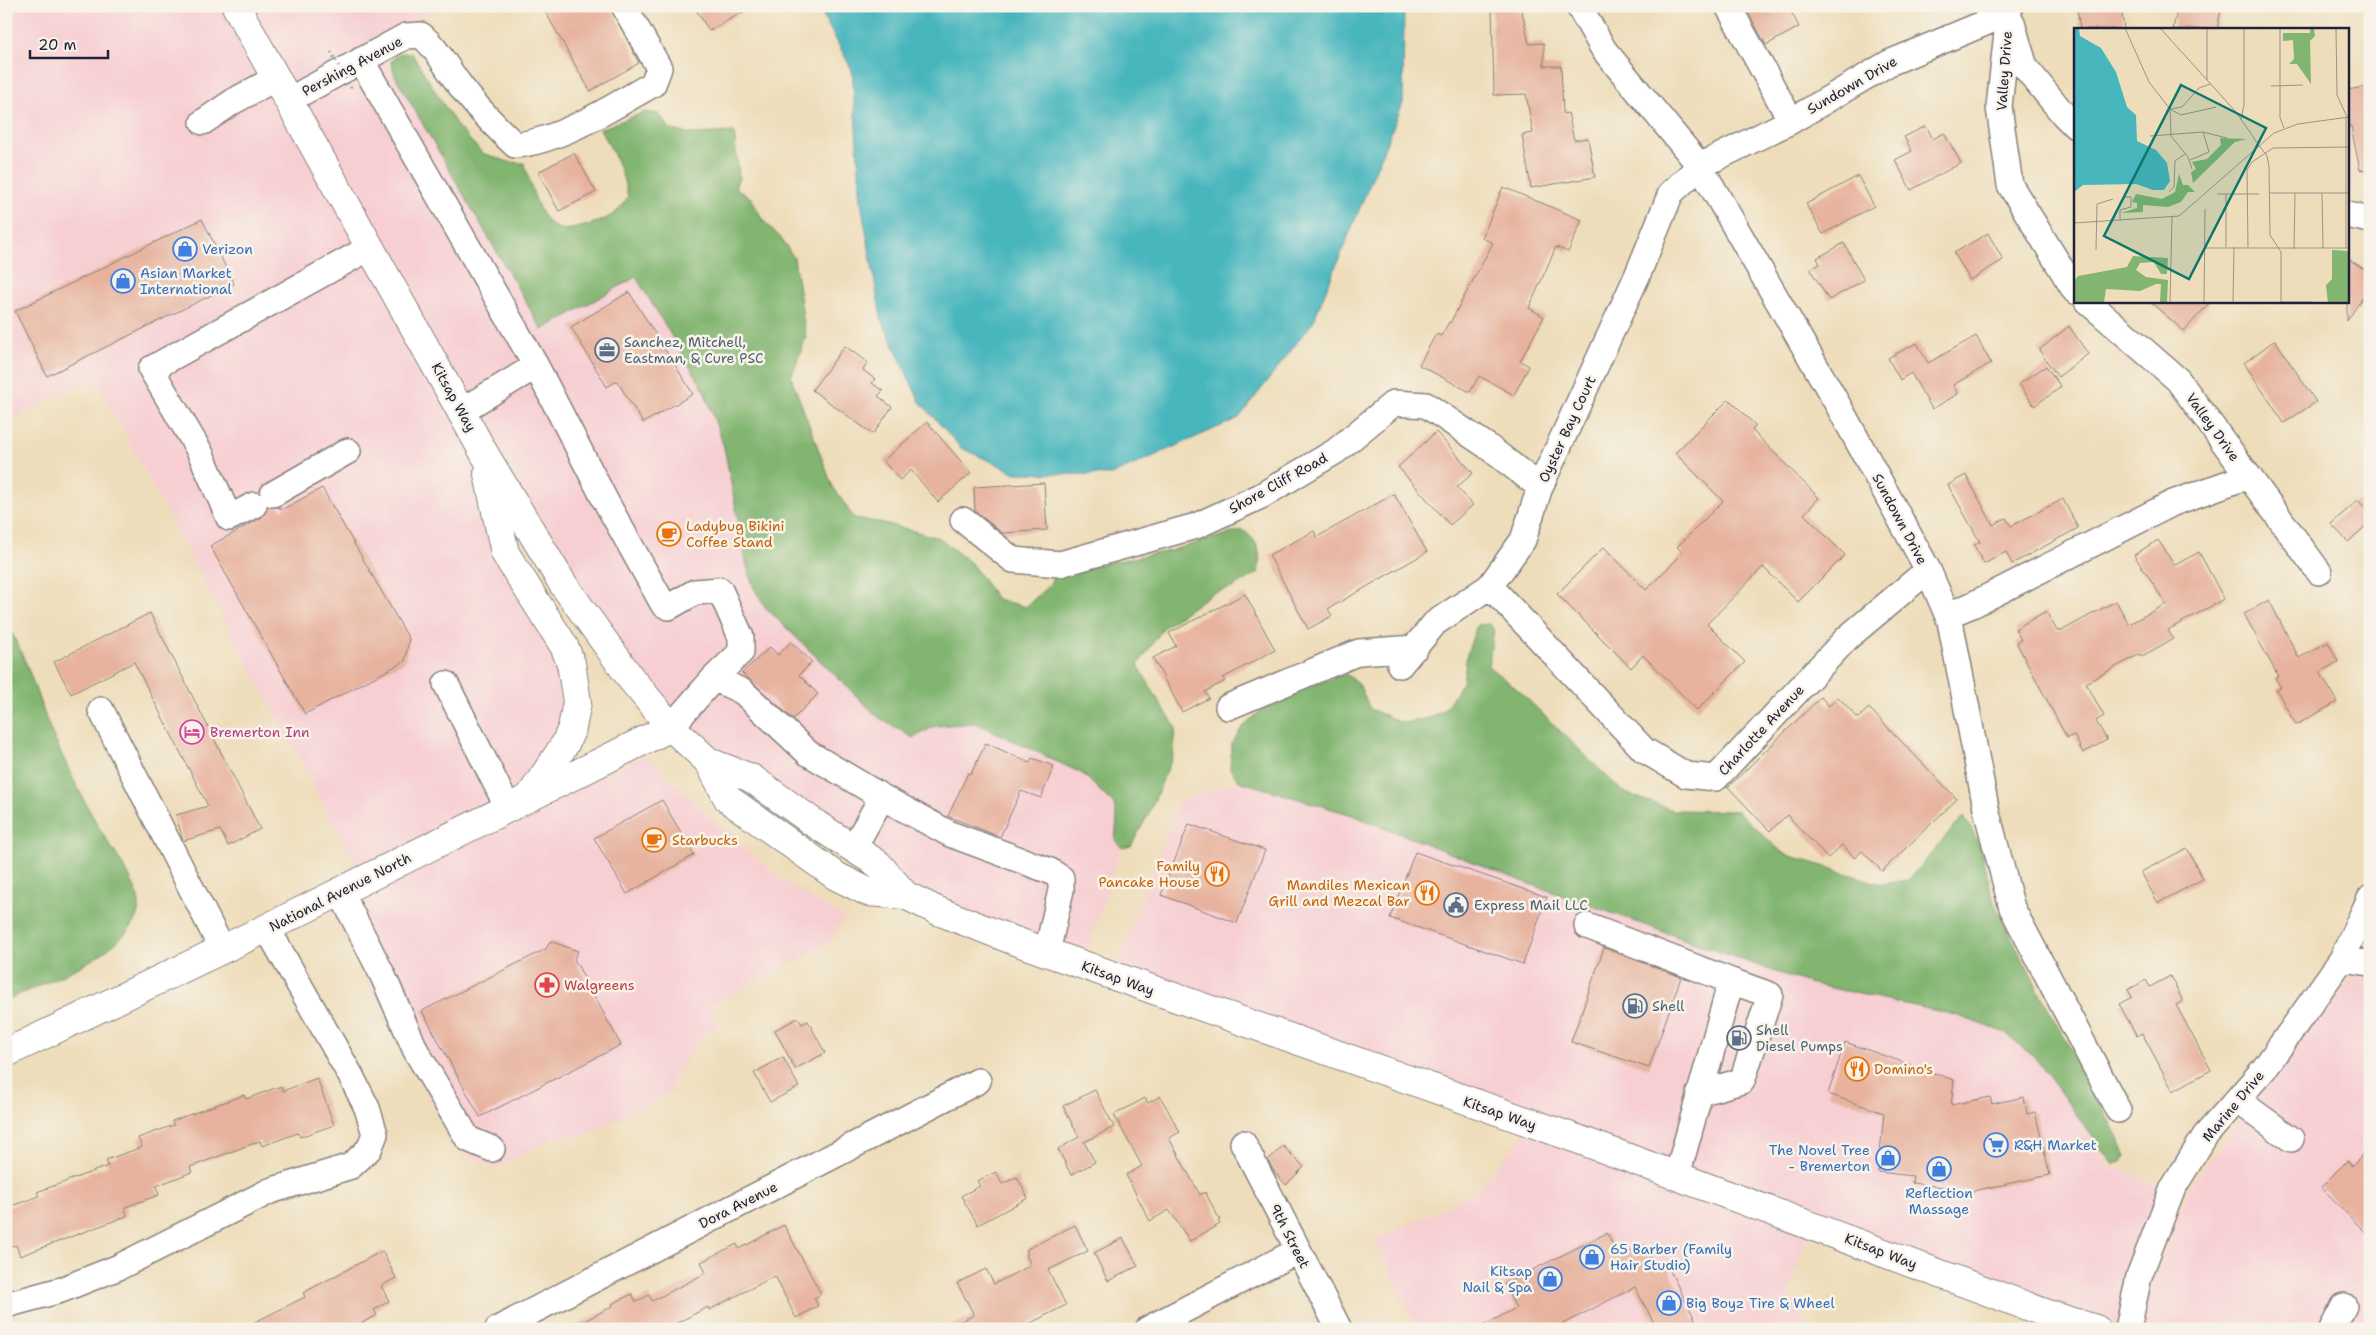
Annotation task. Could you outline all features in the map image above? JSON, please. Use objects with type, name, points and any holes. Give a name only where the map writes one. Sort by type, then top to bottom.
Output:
[{"type":"main road","name":"Kitsap Way","points":[[236,6],[462,410],[484,453],[563,584],[632,680],[671,727],[708,762],[728,799],[790,845],[836,876],[868,892],[905,895],[938,911],[1047,952],[1677,1176],[2048,1314],[2096,1329]]},
{"type":"main road","points":[[484,453],[505,553],[564,646],[571,663],[577,702],[572,728],[565,744],[519,802]]},
{"type":"main road","name":"National Avenue North","points":[[6,1053],[267,928],[671,727]]},
{"type":"main road","name":"Kitsap Way","points":[[708,762],[751,778],[853,849],[878,864],[905,895]]},
{"type":"street","name":"Pershing Avenue","points":[[203,122],[234,101],[282,89],[362,60],[406,36],[421,35],[431,43],[460,86],[496,127],[515,145],[532,144],[560,134],[653,84],[659,68],[624,6]]},
{"type":"street","name":"Sundown Drive","points":[[1579,6],[1604,50],[1700,166],[1838,405],[1928,570],[1948,615],[1987,813],[2012,908],[2118,1110]]},
{"type":"street","points":[[1728,6],[1790,121]]},
{"type":"street","points":[[2010,10],[2025,67],[2064,116],[2074,125]]},
{"type":"street","name":"Sundown Drive","points":[[1700,166],[1790,121],[1889,63],[2010,10]]},
{"type":"street","name":"Valley Drive","points":[[2010,10],[1999,107],[2010,185],[2074,288]]},
{"type":"street","points":[[362,60],[536,366],[605,500],[663,604],[669,607],[695,592],[720,590],[741,637],[741,652],[714,678],[671,727]]},
{"type":"street","name":"Oyster Bay Court","points":[[1228,707],[1359,652],[1408,657],[1436,623],[1490,586],[1522,540],[1540,487],[1637,276],[1672,193],[1700,166]]},
{"type":"street","points":[[2348,215],[2370,220]]},
{"type":"street","points":[[348,451],[229,518],[200,452],[151,368],[371,248]]},
{"type":"street","name":"Valley Drive","points":[[2088,302],[2178,380],[2319,572]]},
{"type":"street","points":[[462,410],[536,366]]},
{"type":"street","name":"Shore Cliff Road","points":[[963,520],[1013,560],[1060,564],[1196,526],[1261,496],[1336,451],[1394,403],[1426,405],[1487,446],[1540,487]]},
{"type":"street","points":[[1948,615],[1972,605],[2173,503],[2248,476]]},
{"type":"street","name":"Charlotte Avenue","points":[[1490,586],[1644,750],[1686,775],[1716,778],[1847,638],[1928,570]]},
{"type":"street","points":[[714,678],[744,692],[808,753],[882,797],[950,834],[1050,871],[1061,878],[1061,890],[1047,952]]},
{"type":"street","points":[[446,684],[519,802]]},
{"type":"street","points":[[101,710],[222,949]]},
{"type":"street","points":[[853,849],[882,797]]},
{"type":"street","points":[[340,891],[383,976],[416,1051],[468,1139],[492,1149]]},
{"type":"street","name":"Marine Drive","points":[[2128,1329],[2139,1276],[2173,1188],[2205,1136],[2264,1069],[2342,960],[2370,898]]},
{"type":"street","points":[[1587,926],[1770,995],[1742,1081],[1699,1093]]},
{"type":"street","points":[[6,1305],[61,1290],[119,1267],[270,1190],[351,1166],[369,1149],[375,1134],[367,1108],[267,928]]},
{"type":"street","points":[[2342,960],[2370,962]]},
{"type":"street","points":[[1677,1176],[1731,981]]},
{"type":"street","name":"Dora Avenue","points":[[498,1329],[978,1081]]},
{"type":"street","points":[[2237,1100],[2291,1139]]},
{"type":"street","name":"9th Street","points":[[1243,1142],[1339,1329]]},
{"type":"street","points":[[1148,1329],[1298,1251]]},
{"type":"street","points":[[2332,1329],[2344,1306]]},
{"type":"path","points":[[331,52],[352,90]]},
{"type":"shaded area","points":[[6,6],[228,6],[478,458],[566,668],[570,711],[533,779],[503,797],[359,870],[94,377],[6,422]]},
{"type":"shaded area","points":[[243,6],[438,6],[375,41],[542,330],[635,277],[704,390],[724,447],[753,586],[792,634],[878,717],[913,737],[935,726],[976,723],[1138,799],[1083,961],[910,892],[711,759],[554,560]]},
{"type":"shaded area","points":[[646,755],[729,836],[784,881],[813,900],[845,917],[826,945],[709,1006],[719,1025],[704,1033],[670,1084],[673,1091],[583,1136],[556,1137],[495,1169],[454,1147],[329,908]]},
{"type":"shaded area","points":[[1239,781],[1352,815],[1522,881],[1808,983],[1956,1015],[2006,1033],[2036,1059],[2085,1124],[2109,1167],[2126,1171],[2162,1188],[2117,1328],[1115,970],[1179,802]]},
{"type":"shaded area","points":[[2351,977],[2370,977],[2370,1329],[2135,1329],[2190,1186]]},
{"type":"shaded area","points":[[1529,1129],[1809,1232],[1789,1289],[1807,1329],[1418,1329],[1375,1241],[1475,1192]]},
{"type":"green space","points":[[411,52],[457,126],[482,153],[509,162],[524,163],[536,200],[545,218],[550,224],[561,229],[577,228],[607,218],[628,197],[617,162],[600,129],[645,112],[659,114],[671,130],[693,134],[734,132],[739,178],[735,187],[752,199],[762,219],[780,237],[794,258],[806,337],[791,377],[832,485],[854,518],[888,524],[939,538],[971,563],[997,599],[1026,607],[1050,584],[1055,573],[1169,551],[1242,530],[1252,538],[1258,548],[1260,560],[1258,573],[1232,588],[1212,593],[1163,628],[1138,665],[1176,727],[1173,756],[1148,815],[1131,846],[1122,848],[1115,840],[1117,819],[1114,805],[1083,774],[976,723],[935,726],[913,738],[878,717],[765,607],[753,586],[747,566],[724,447],[704,390],[636,277],[542,330],[395,76],[391,61],[399,54]]},
{"type":"green space","points":[[6,623],[20,649],[51,731],[85,803],[125,868],[137,893],[139,904],[138,913],[130,928],[117,942],[100,955],[61,976],[6,1000]]},
{"type":"green space","points":[[1489,624],[1494,630],[1488,666],[1517,689],[1623,792],[1672,810],[1737,811],[1784,854],[1881,884],[1908,880],[1964,816],[1979,844],[1994,903],[2042,997],[2101,1103],[2126,1156],[2122,1163],[2113,1165],[2036,1059],[2006,1033],[1956,1015],[1808,983],[1522,881],[1352,815],[1239,781],[1230,769],[1232,744],[1241,729],[1274,698],[1346,674],[1359,684],[1370,709],[1403,723],[1430,718],[1445,709],[1463,681],[1467,654],[1477,625]]},
{"type":"water","points":[[818,6],[1404,6],[1403,103],[1313,322],[1239,418],[1111,475],[1016,473],[961,448],[920,402],[881,318],[861,202],[852,70]]},
{"type":"building","points":[[542,6],[610,6],[639,63],[590,91]]},
{"type":"building","points":[[694,6],[753,6],[709,31]]},
{"type":"building","points":[[1492,6],[1521,6],[1529,44],[1544,43],[1544,66],[1561,66],[1563,114],[1568,113],[1574,140],[1588,138],[1595,177],[1531,188],[1522,135],[1533,133],[1526,94],[1494,95]]},
{"type":"building","points":[[1745,6],[1788,6],[1799,27],[1766,45]]},
{"type":"building","points":[[2121,6],[2124,28],[2080,28],[2077,8]]},
{"type":"building","points":[[2178,6],[2222,6],[2217,28],[2173,28]]},
{"type":"building","points":[[2370,86],[2370,169],[2360,170],[2351,127],[2348,128],[2348,90]]},
{"type":"building","points":[[1926,126],[1933,139],[1944,133],[1961,163],[1911,190],[1895,160],[1912,151],[1904,137]]},
{"type":"building","points":[[574,153],[596,192],[559,211],[538,172]]},
{"type":"building","points":[[1858,176],[1874,206],[1823,234],[1806,204]]},
{"type":"building","points":[[1503,187],[1582,220],[1568,252],[1556,247],[1529,308],[1544,317],[1520,361],[1529,366],[1514,395],[1479,376],[1470,392],[1419,365],[1436,334],[1441,336],[1450,323],[1493,243],[1482,238]]},
{"type":"building","points":[[202,219],[234,284],[47,376],[15,311]]},
{"type":"building","points":[[1988,233],[2003,260],[1970,280],[1954,253]]},
{"type":"building","points":[[1844,243],[1864,280],[1829,300],[1810,269],[1820,264],[1817,258]]},
{"type":"building","points":[[2348,259],[2370,273],[2370,286],[2347,321]]},
{"type":"building","points":[[629,292],[693,394],[643,423],[617,381],[607,387],[571,327]]},
{"type":"building","points":[[2150,302],[2210,302],[2184,331]]},
{"type":"building","points":[[2069,326],[2088,354],[2058,377],[2039,350]]},
{"type":"building","points":[[1976,336],[1991,363],[1953,385],[1958,394],[1932,409],[1911,373],[1900,380],[1888,358],[1917,343],[1928,363]]},
{"type":"building","points":[[2275,340],[2316,402],[2284,423],[2244,363]]},
{"type":"building","points":[[845,346],[868,363],[863,370],[875,379],[872,383],[883,391],[878,396],[892,407],[873,434],[812,390]]},
{"type":"building","points":[[2046,366],[2061,387],[2034,406],[2019,384]]},
{"type":"building","points":[[1729,399],[1756,426],[1752,430],[1819,498],[1804,514],[1845,555],[1798,602],[1763,567],[1707,624],[1745,662],[1697,710],[1643,655],[1631,668],[1557,594],[1604,547],[1646,590],[1683,553],[1677,547],[1723,501],[1675,453]]},
{"type":"building","points":[[927,422],[971,473],[938,502],[911,470],[900,480],[883,461]]},
{"type":"building","points":[[1436,432],[1473,473],[1457,487],[1473,505],[1450,525],[1398,467]]},
{"type":"building","points":[[1966,475],[1993,525],[2006,518],[2011,526],[2063,499],[2078,528],[2012,564],[2006,552],[1984,564],[1974,545],[1980,542],[1948,485]]},
{"type":"building","points":[[1044,483],[1047,530],[1002,533],[975,511],[974,487]]},
{"type":"building","points":[[322,488],[409,639],[405,661],[305,714],[210,546],[261,518],[268,507],[279,507],[281,510]]},
{"type":"building","points":[[1394,494],[1427,552],[1328,609],[1332,616],[1308,629],[1269,555],[1314,531],[1317,537]]},
{"type":"building","points":[[2358,500],[2370,513],[2370,522],[2348,542],[2331,524]]},
{"type":"building","points":[[2158,540],[2175,565],[2199,552],[2224,599],[2168,630],[2173,639],[2142,656],[2140,654],[2086,683],[2104,716],[2096,721],[2107,740],[2083,753],[2074,735],[2067,738],[2016,642],[2021,640],[2015,629],[2046,611],[2057,631],[2063,630],[2116,601],[2129,624],[2166,604],[2134,555]]},
{"type":"building","points":[[1245,594],[1275,650],[1223,678],[1225,681],[1205,692],[1209,698],[1182,712],[1153,658],[1176,646],[1169,633]]},
{"type":"building","points":[[2269,600],[2299,658],[2328,642],[2338,662],[2320,672],[2337,702],[2296,725],[2276,689],[2281,687],[2275,678],[2278,676],[2244,614]]},
{"type":"building","points":[[150,613],[260,829],[228,846],[220,830],[183,841],[176,815],[208,806],[134,662],[71,694],[54,662]]},
{"type":"building","points":[[791,642],[812,662],[799,675],[818,694],[793,719],[742,673],[770,647],[778,655]]},
{"type":"building","points":[[1821,697],[1829,706],[1838,697],[1858,718],[1869,708],[1957,799],[1882,871],[1862,851],[1855,858],[1842,845],[1828,858],[1787,815],[1770,831],[1728,787]]},
{"type":"building","points":[[986,743],[1030,763],[1032,758],[1054,766],[1041,798],[1021,791],[1000,837],[948,816],[968,773],[971,774]]},
{"type":"building","points":[[662,800],[694,855],[627,894],[594,838]]},
{"type":"building","points":[[1189,824],[1265,850],[1237,923],[1161,895]]},
{"type":"building","points":[[2187,848],[2203,879],[2158,903],[2141,872]]},
{"type":"building","points":[[1415,852],[1547,897],[1523,964],[1390,918]]},
{"type":"building","points":[[550,941],[578,951],[574,959],[621,1045],[480,1117],[422,1011],[546,949]]},
{"type":"building","points":[[1604,948],[1681,977],[1649,1068],[1571,1042]]},
{"type":"building","points":[[2170,976],[2183,1001],[2176,1005],[2211,1070],[2173,1091],[2142,1033],[2137,1036],[2119,1004],[2132,997],[2128,990],[2146,980],[2150,987]]},
{"type":"building","points":[[798,1018],[802,1024],[808,1021],[825,1053],[795,1069],[775,1030]]},
{"type":"building","points":[[1845,1042],[1954,1080],[1951,1105],[1990,1097],[1992,1104],[2024,1097],[2027,1114],[2035,1112],[2050,1175],[1973,1191],[1912,1183],[1913,1176],[1878,1172],[1884,1113],[1828,1094]]},
{"type":"building","points":[[783,1057],[799,1087],[770,1102],[754,1073]]},
{"type":"building","points":[[317,1078],[334,1125],[300,1137],[298,1133],[262,1146],[260,1141],[190,1167],[192,1172],[156,1186],[159,1195],[125,1207],[127,1216],[20,1256],[16,1245],[6,1248],[6,1208],[39,1196],[37,1192],[108,1166],[106,1160],[142,1147],[138,1138],[174,1125],[172,1121],[244,1095],[246,1099],[281,1086],[283,1091]]},
{"type":"building","points":[[1095,1090],[1114,1127],[1084,1142],[1095,1162],[1071,1175],[1058,1149],[1079,1137],[1063,1106]]},
{"type":"building","points":[[1160,1096],[1180,1132],[1169,1138],[1200,1195],[1205,1192],[1220,1220],[1218,1221],[1220,1224],[1190,1241],[1169,1210],[1150,1221],[1126,1175],[1142,1166],[1114,1115],[1145,1098],[1148,1103]]},
{"type":"building","points":[[1283,1146],[1304,1167],[1286,1185],[1275,1173],[1268,1160]]},
{"type":"building","points":[[2370,1148],[2370,1237],[2321,1187],[2347,1161],[2352,1166]]},
{"type":"building","points":[[996,1172],[1002,1184],[1017,1177],[1028,1198],[978,1225],[961,1196],[980,1186],[977,1181]]},
{"type":"building","points":[[784,1225],[821,1294],[814,1298],[818,1306],[796,1318],[775,1276],[709,1310],[708,1307],[665,1329],[569,1329],[632,1294],[636,1302],[649,1295],[652,1301],[706,1273],[701,1262],[737,1244],[739,1249]]},
{"type":"building","points":[[1075,1225],[1088,1251],[1048,1270],[1066,1305],[1019,1329],[945,1329],[974,1315],[957,1283],[986,1269],[994,1284],[1031,1265],[1027,1257],[1027,1249]]},
{"type":"building","points":[[1607,1233],[1619,1257],[1644,1245],[1655,1266],[1665,1261],[1700,1329],[1657,1329],[1635,1287],[1553,1329],[1477,1329],[1516,1308],[1504,1284]]},
{"type":"building","points":[[1123,1238],[1138,1266],[1108,1281],[1094,1253]]},
{"type":"building","points":[[382,1251],[396,1278],[381,1286],[389,1301],[374,1310],[377,1315],[351,1329],[241,1329],[305,1297],[303,1293]]},
{"type":"place","name":"Verizon","points":[[185,249]]},
{"type":"place","name":"Asian Market International","points":[[123,281]]},
{"type":"place","name":"Sanchez, Mitchell, Eastman, & Cure PSC","points":[[607,350]]},
{"type":"place","name":"Ladybug Bikini Coffee Stand","points":[[669,534]]},
{"type":"place","name":"Bremerton Inn","points":[[192,732]]},
{"type":"place","name":"Starbucks","points":[[654,840]]},
{"type":"place","name":"Family Pancake House","points":[[1217,874]]},
{"type":"place","name":"Mandiles Mexican Grill and Mezcal Bar","points":[[1427,893]]},
{"type":"place","name":"Express Mail LLC","points":[[1456,905]]},
{"type":"place","name":"Walgreens","points":[[547,985]]},
{"type":"place","name":"Shell","points":[[1635,1006]]},
{"type":"place","name":"Shell Diesel Pumps","points":[[1739,1038]]},
{"type":"place","name":"Domino's","points":[[1857,1069]]},
{"type":"place","name":"R&H Market","points":[[1996,1145]]},
{"type":"place","name":"The Novel Tree - Bremerton","points":[[1888,1158]]},
{"type":"place","name":"Reflection Massage","points":[[1939,1169]]},
{"type":"place","name":"65 Barber (Family Hair Studio)","points":[[1592,1257]]},
{"type":"place","name":"Kitsap Nail & Spa","points":[[1550,1279]]},
{"type":"place","name":"Big Boyz Tire & Wheel","points":[[1669,1303]]}]
